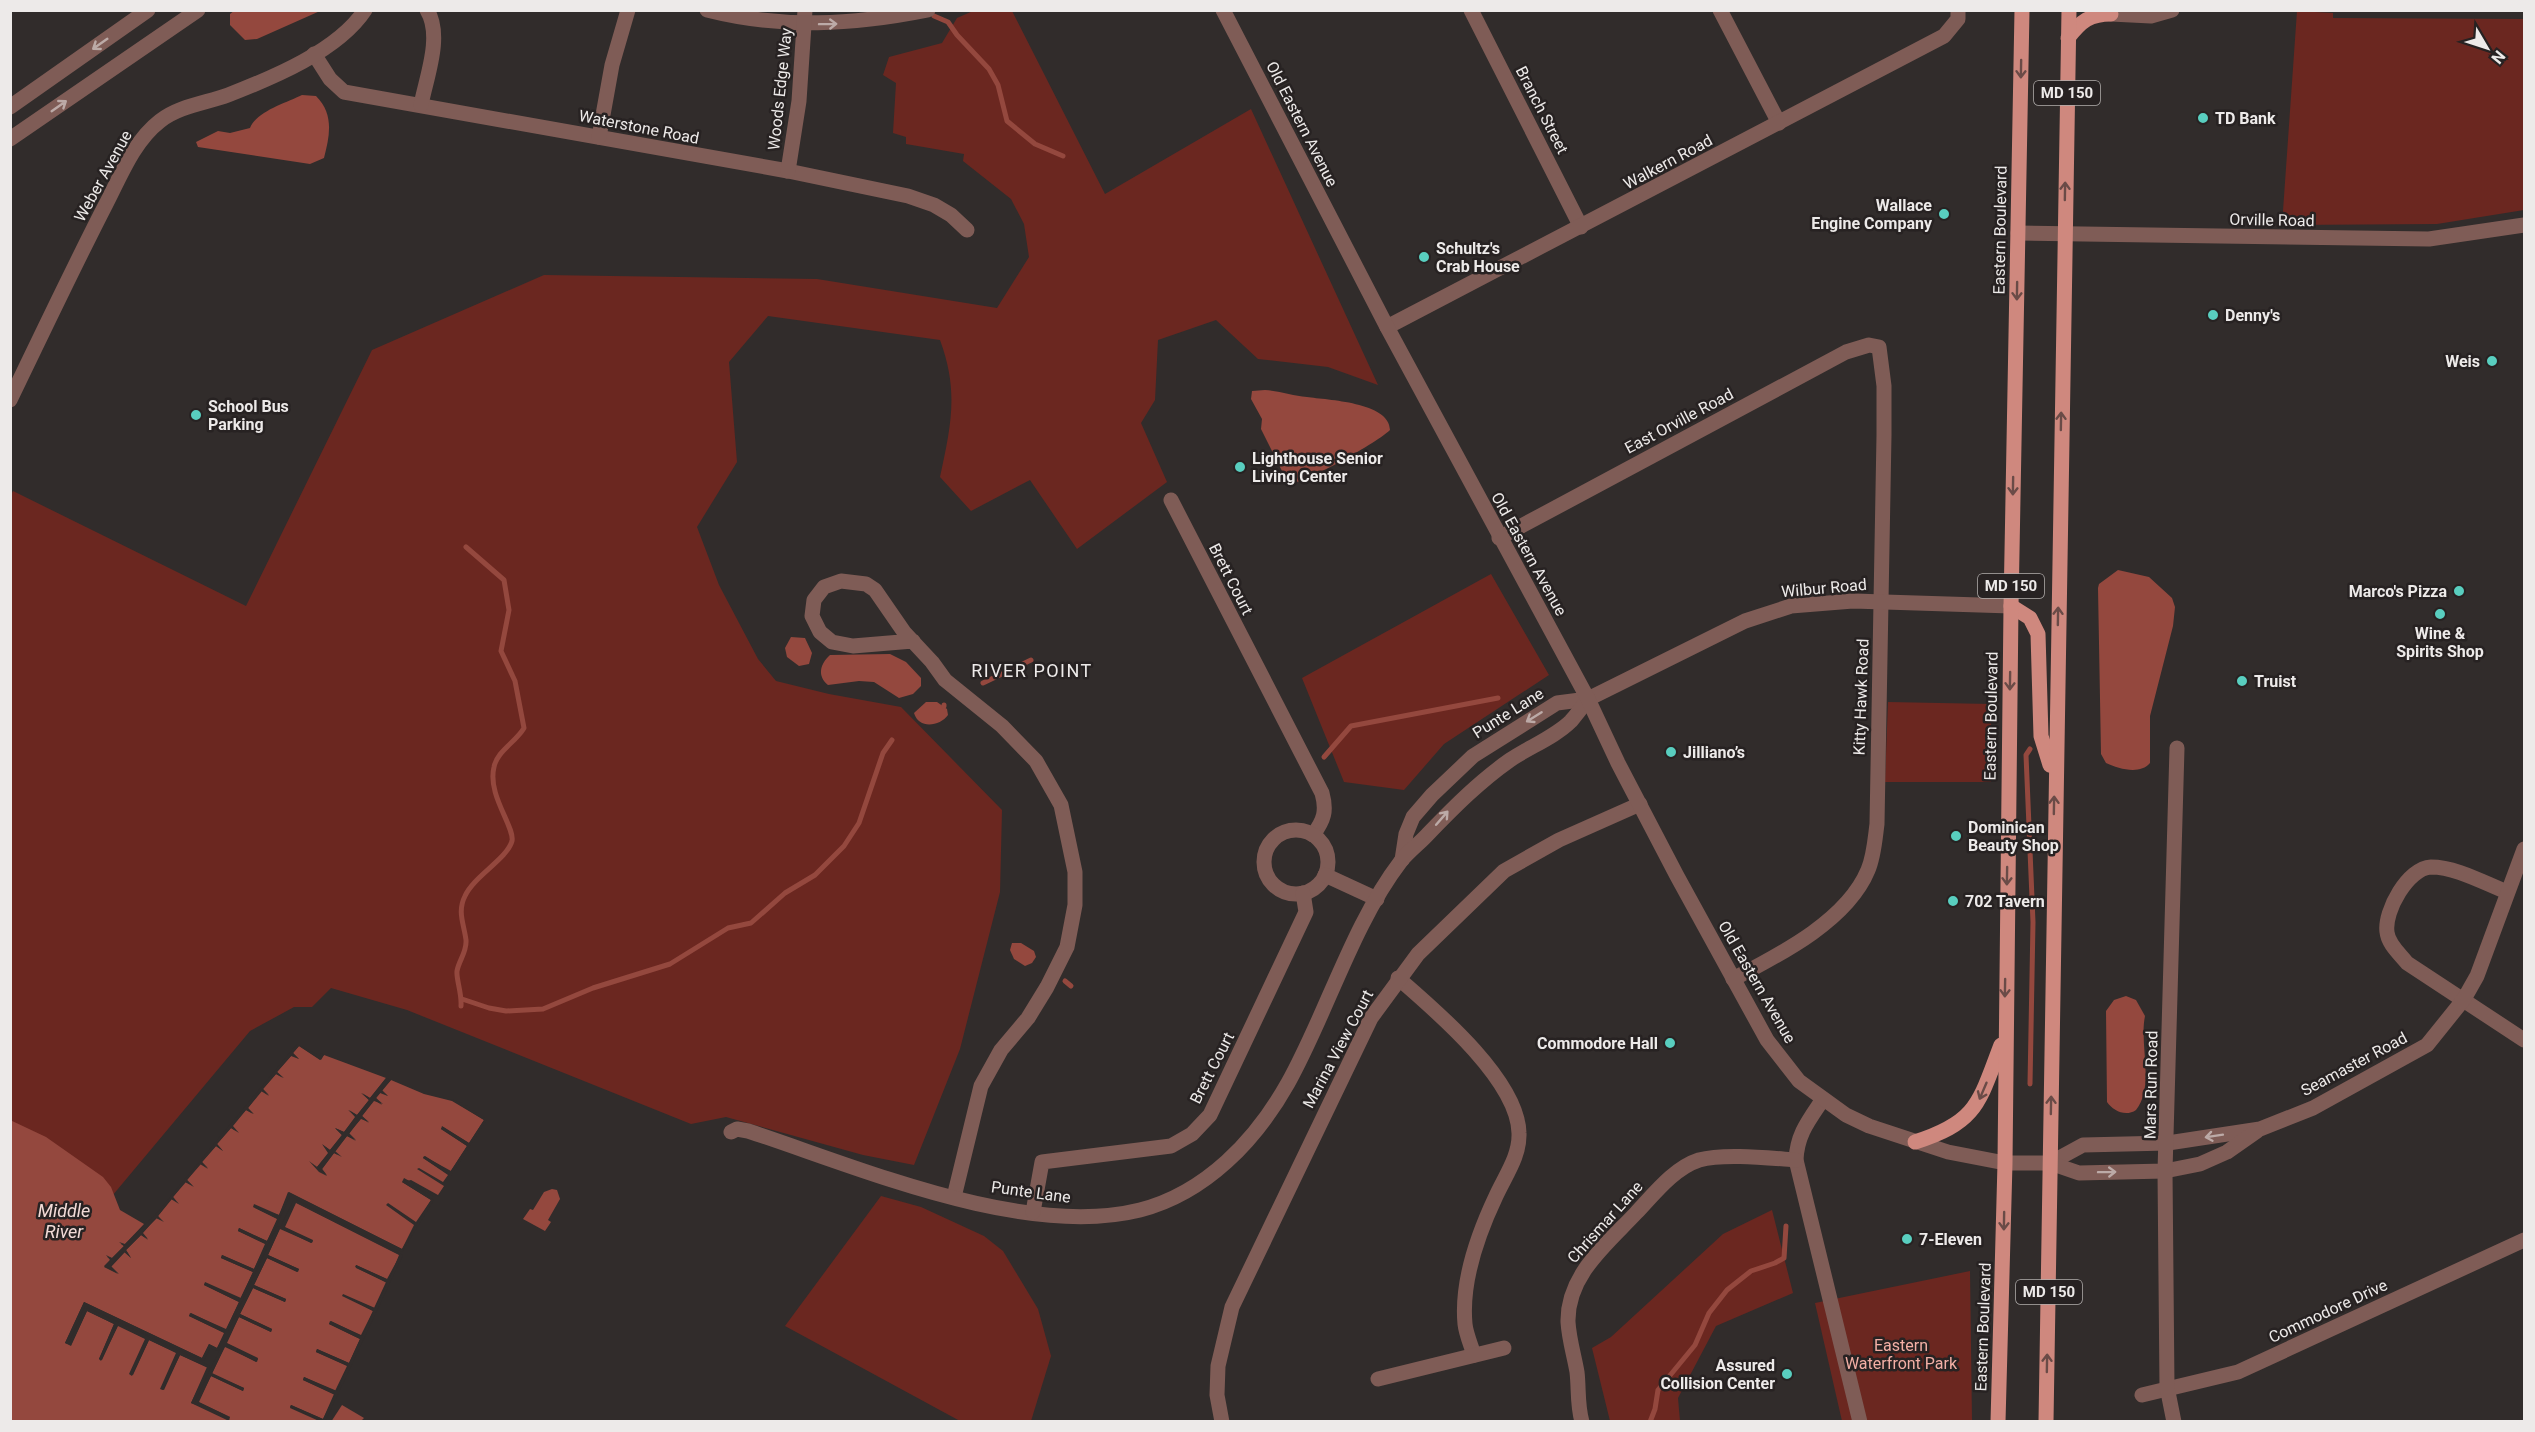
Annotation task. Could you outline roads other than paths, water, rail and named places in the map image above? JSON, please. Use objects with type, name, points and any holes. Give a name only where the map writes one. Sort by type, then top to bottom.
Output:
[{"type":"main road","name":"Eastern Boulevard","points":[[1998,1422],[2005,1162],[2004,1037],[2022,10]]},
{"type":"main road","name":"MD 150","points":[[2046,1422],[2069,10]]},
{"type":"main road","points":[[2068,38],[2081,21],[2096,14],[2108,12]]},
{"type":"main road","points":[[2011,606],[2030,618],[2038,634],[2041,736],[2055,780]]},
{"type":"main road","points":[[1915,1142],[1957,1125],[1970,1114],[1982,1097],[2004,1037]]},
{"type":"street","points":[[10,107],[148,10]]},
{"type":"street","points":[[10,139],[198,10]]},
{"type":"street","name":"Weber Avenue","points":[[10,400],[95,225],[137,146],[148,132],[161,120],[180,110],[228,95],[339,40],[365,10]]},
{"type":"street","points":[[421,105],[433,42],[431,17],[427,10]]},
{"type":"street","points":[[599,137],[612,65],[628,10]]},
{"type":"street","points":[[707,10],[761,21],[805,17],[843,24],[928,10]]},
{"type":"street","name":"Old Eastern Avenue","points":[[1223,10],[1387,327],[1588,699],[1640,804],[1733,979],[1782,1060],[1799,1081],[1823,1099],[1869,1126],[1915,1142],[2005,1162],[2050,1163]]},
{"type":"street","name":"Branch Street","points":[[1471,10],[1581,227]]},
{"type":"street","points":[[1720,10],[1779,123]]},
{"type":"street","points":[[2108,12],[2151,16],[2172,10]]},
{"type":"street","name":"Walkern Road","points":[[1387,327],[1944,36],[1958,15]]},
{"type":"street","name":"Woods Edge Way","points":[[788,171],[799,102],[805,17]]},
{"type":"street","name":"Waterstone Road","points":[[314,54],[330,79],[344,92],[788,171],[908,196],[934,205],[951,215],[966,230]]},
{"type":"street","name":"Orville Road","points":[[2018,232],[2064,235],[2429,239],[2524,225]]},
{"type":"street","name":"East Orville Road","points":[[1500,538],[1846,352],[1869,345],[1879,347]]},
{"type":"street","name":"Kitty Hawk Road","points":[[1733,979],[1816,931],[1842,906],[1868,870],[1877,825],[1882,601],[1885,395],[1879,347]]},
{"type":"street","name":"Brett Court","points":[[1171,500],[1322,793],[1326,806],[1324,819],[1313,835]]},
{"type":"street","points":[[913,641],[853,646],[832,642],[820,632],[812,616],[814,600],[824,587],[841,581],[866,584],[875,590],[945,680],[1002,726],[1035,761],[1061,806],[1076,872],[1075,905],[1067,947],[1041,997],[1028,1017],[1000,1050],[981,1086],[954,1197]]},
{"type":"street","name":"Wilbur Road","points":[[1588,699],[1745,621],[1791,606],[1882,601],[2011,606]]},
{"type":"street","name":"Punte Lane","points":[[1402,860],[1406,834],[1413,817],[1432,795],[1473,756],[1557,703],[1588,699]]},
{"type":"street","name":"Punte Lane","points":[[730,1132],[737,1129],[748,1131],[836,1163],[954,1197],[1033,1212],[1077,1216],[1141,1210],[1171,1198],[1229,1161],[1249,1140],[1287,1084],[1377,899],[1402,860],[1449,810],[1509,760],[1570,722],[1588,699]]},
{"type":"street","name":"Mars Run Road","points":[[2174,1422],[2167,1387],[2165,1171],[2168,1143],[2177,748]]},
{"type":"street","name":"Marina View Court","points":[[1222,1422],[1217,1395],[1218,1366],[1232,1307],[1371,1018],[1398,978],[1418,954],[1504,871],[1559,840],[1640,804]]},
{"type":"street","points":[[1296,829],[1313,835],[1325,848],[1328,860],[1325,875],[1320,883],[1302,893],[1279,890],[1270,881],[1265,871],[1264,859],[1267,847],[1274,838],[1284,832],[1296,829]]},
{"type":"street","name":"Seamaster Road","points":[[2050,1163],[2083,1145],[2168,1143],[2260,1129],[2313,1108],[2427,1045],[2464,999],[2477,976],[2524,849]]},
{"type":"street","points":[[2507,892],[2456,873],[2430,867],[2414,874],[2402,886],[2390,912],[2386,932],[2393,947],[2407,963],[2524,1040]]},
{"type":"street","points":[[1325,875],[1377,899]]},
{"type":"street","name":"Brett Court","points":[[1033,1212],[1042,1162],[1171,1146],[1192,1134],[1210,1115],[1306,912],[1302,893]]},
{"type":"street","points":[[1398,978],[1453,1026],[1489,1070],[1514,1110],[1519,1132],[1517,1153],[1482,1227],[1474,1258],[1466,1300],[1465,1325],[1474,1355]]},
{"type":"street","points":[[1823,1099],[1802,1129],[1797,1143],[1796,1160],[1860,1422]]},
{"type":"street","name":"Seamaster Road","points":[[2050,1163],[2079,1173],[2165,1171],[2200,1164],[2227,1152],[2260,1129]]},
{"type":"street","name":"Chrismar Lane","points":[[1582,1422],[1577,1403],[1579,1386],[1568,1320],[1575,1284],[1588,1265],[1659,1188],[1678,1172],[1699,1160],[1752,1157],[1796,1160]]},
{"type":"street","name":"Commodore Drive","points":[[2142,1395],[2167,1387],[2238,1372],[2524,1239]]},
{"type":"street","points":[[1378,1379],[1504,1348]]},
{"type":"water","points":[[235,10],[320,11],[257,39],[245,40],[230,25],[230,14]]},
{"type":"water","points":[[302,95],[316,96],[326,110],[329,133],[324,158],[310,164],[198,147],[196,142],[218,131],[230,133],[250,128],[265,112]]},
{"type":"water","points":[[1265,390],[1342,401],[1369,408],[1380,413],[1387,421],[1390,430],[1342,461],[1292,483],[1282,471],[1261,429],[1262,419],[1251,399],[1252,391]]},
{"type":"water","points":[[2118,570],[2149,577],[2172,598],[2175,607],[2173,626],[2150,716],[2150,763],[2146,767],[2135,770],[2123,769],[2106,763],[2101,754],[2098,588],[2099,584]]},
{"type":"water","points":[[791,637],[805,638],[812,653],[809,664],[799,666],[787,657],[785,648]]},
{"type":"water","points":[[890,654],[906,662],[921,678],[921,686],[913,694],[899,698],[874,682],[859,681],[828,685],[822,678],[822,666],[830,655]]},
{"type":"water","points":[[926,702],[937,702],[947,709],[948,715],[935,724],[920,722],[914,713]]},
{"type":"water","points":[[1012,943],[1021,943],[1034,951],[1036,957],[1032,963],[1025,966],[1014,959],[1010,950]]},
{"type":"water","points":[[2126,996],[2136,1000],[2145,1016],[2146,1077],[2142,1100],[2136,1110],[2124,1113],[2116,1110],[2107,1102],[2106,1011],[2114,1000]]},
{"type":"water","name":"Middle River","points":[[299,1046],[320,1060],[324,1055],[386,1078],[370,1098],[362,1093],[369,1100],[357,1115],[348,1110],[356,1117],[344,1132],[335,1128],[342,1135],[330,1150],[323,1145],[329,1153],[317,1167],[310,1162],[327,1175],[322,1169],[334,1153],[338,1155],[335,1152],[347,1136],[356,1141],[349,1134],[361,1118],[369,1123],[362,1116],[374,1100],[382,1105],[376,1098],[381,1092],[388,1096],[382,1091],[391,1080],[424,1094],[452,1101],[484,1120],[469,1143],[443,1127],[441,1129],[467,1146],[450,1172],[425,1156],[423,1158],[448,1175],[443,1182],[417,1169],[444,1186],[438,1195],[411,1180],[402,1182],[431,1200],[416,1222],[388,1203],[386,1205],[414,1225],[402,1249],[289,1192],[279,1215],[253,1207],[278,1219],[267,1241],[239,1228],[238,1231],[266,1244],[254,1269],[222,1255],[221,1258],[253,1272],[240,1299],[205,1283],[204,1285],[239,1302],[226,1330],[191,1313],[189,1316],[225,1333],[217,1348],[209,1344],[202,1358],[84,1302],[65,1343],[71,1345],[87,1311],[114,1324],[99,1359],[102,1360],[118,1325],[146,1339],[130,1374],[133,1375],[149,1340],[177,1353],[161,1389],[164,1390],[180,1355],[208,1368],[191,1403],[230,1417],[198,1402],[211,1376],[243,1391],[244,1388],[212,1374],[225,1346],[256,1362],[258,1359],[226,1343],[239,1317],[271,1332],[272,1329],[240,1314],[253,1288],[285,1302],[286,1299],[254,1285],[267,1258],[297,1272],[299,1269],[268,1255],[280,1228],[311,1243],[313,1241],[284,1227],[295,1202],[400,1255],[387,1279],[356,1265],[356,1268],[386,1282],[374,1308],[343,1295],[373,1311],[361,1335],[330,1321],[329,1324],[360,1339],[349,1363],[317,1349],[316,1352],[347,1366],[335,1391],[304,1377],[303,1380],[334,1394],[323,1419],[291,1405],[290,1408],[319,1421],[11,1422],[10,1120],[46,1137],[103,1177],[111,1187],[120,1210],[144,1224],[125,1244],[121,1244],[124,1246],[112,1258],[107,1257],[111,1259],[104,1267],[118,1274],[111,1267],[125,1252],[131,1258],[126,1250],[141,1235],[148,1240],[142,1233],[157,1218],[161,1220],[158,1216],[172,1199],[176,1201],[173,1197],[186,1182],[193,1186],[187,1180],[201,1164],[208,1168],[202,1162],[216,1146],[223,1151],[217,1144],[231,1128],[236,1131],[232,1126],[246,1110],[254,1114],[248,1108],[262,1091],[269,1095],[263,1089],[276,1074],[284,1078],[277,1072],[292,1055],[299,1059],[293,1053]]},
{"type":"water","points":[[557,1190],[560,1199],[548,1220],[551,1222],[545,1231],[523,1219],[530,1209],[533,1210],[544,1192]]},
{"type":"water","points":[[342,1405],[364,1418],[361,1421],[331,1422]]},
{"type":"waterway","points":[[934,16],[948,22],[989,69],[998,85],[1007,121],[1035,144],[1063,156]]},
{"type":"waterway","points":[[461,1006],[457,974],[466,944],[461,907],[469,889],[504,854],[512,841],[512,835],[494,788],[494,767],[499,756],[524,728],[515,681],[501,651],[509,610],[504,580],[466,547]]},
{"type":"waterway","points":[[983,683],[1031,660]]},
{"type":"waterway","points":[[1324,757],[1351,726],[1498,698]]},
{"type":"waterway","points":[[462,999],[506,1011],[543,1009],[593,988],[670,964],[728,928],[751,923],[785,893],[815,875],[844,846],[859,823],[883,753],[892,740]]},
{"type":"waterway","points":[[2030,749],[2026,755],[2033,922],[2030,1084]]},
{"type":"waterway","points":[[1065,981],[1071,986]]},
{"type":"waterway","points":[[1650,1422],[1658,1390],[1695,1345],[1709,1313],[1727,1290],[1751,1271],[1784,1258],[1786,1226]]},
{"type":"place","name":"TD Bank","points":[[2203,118]]},
{"type":"place","name":"Wallace Engine Company","points":[[1944,214]]},
{"type":"place","name":"Schultz's Crab House","points":[[1424,257]]},
{"type":"place","name":"Denny's","points":[[2213,315]]},
{"type":"place","name":"Weis","points":[[2492,361]]},
{"type":"place","name":"School Bus Parking","points":[[196,415]]},
{"type":"place","name":"Lighthouse Senior Living Center","points":[[1240,467]]},
{"type":"place","name":"Marco's Pizza","points":[[2459,591]]},
{"type":"place","name":"Wine & Spirits Shop","points":[[2440,614]]},
{"type":"place","name":"Truist","points":[[2242,681]]},
{"type":"place","name":"Jilliano’s","points":[[1671,752]]},
{"type":"place","name":"Dominican Beauty Shop","points":[[1956,836]]},
{"type":"place","name":"702 Tavern","points":[[1953,901]]},
{"type":"place","name":"Commodore Hall","points":[[1670,1043]]},
{"type":"place","name":"7-Eleven","points":[[1907,1239]]},
{"type":"place","name":"Assured Collision Center","points":[[1787,1374]]},
{"type":"district","name":"RIVER POINT","points":[[1032,670]]},
{"type":"park label","name":"Eastern Waterfront Park","points":[[1901,1354]]}]
